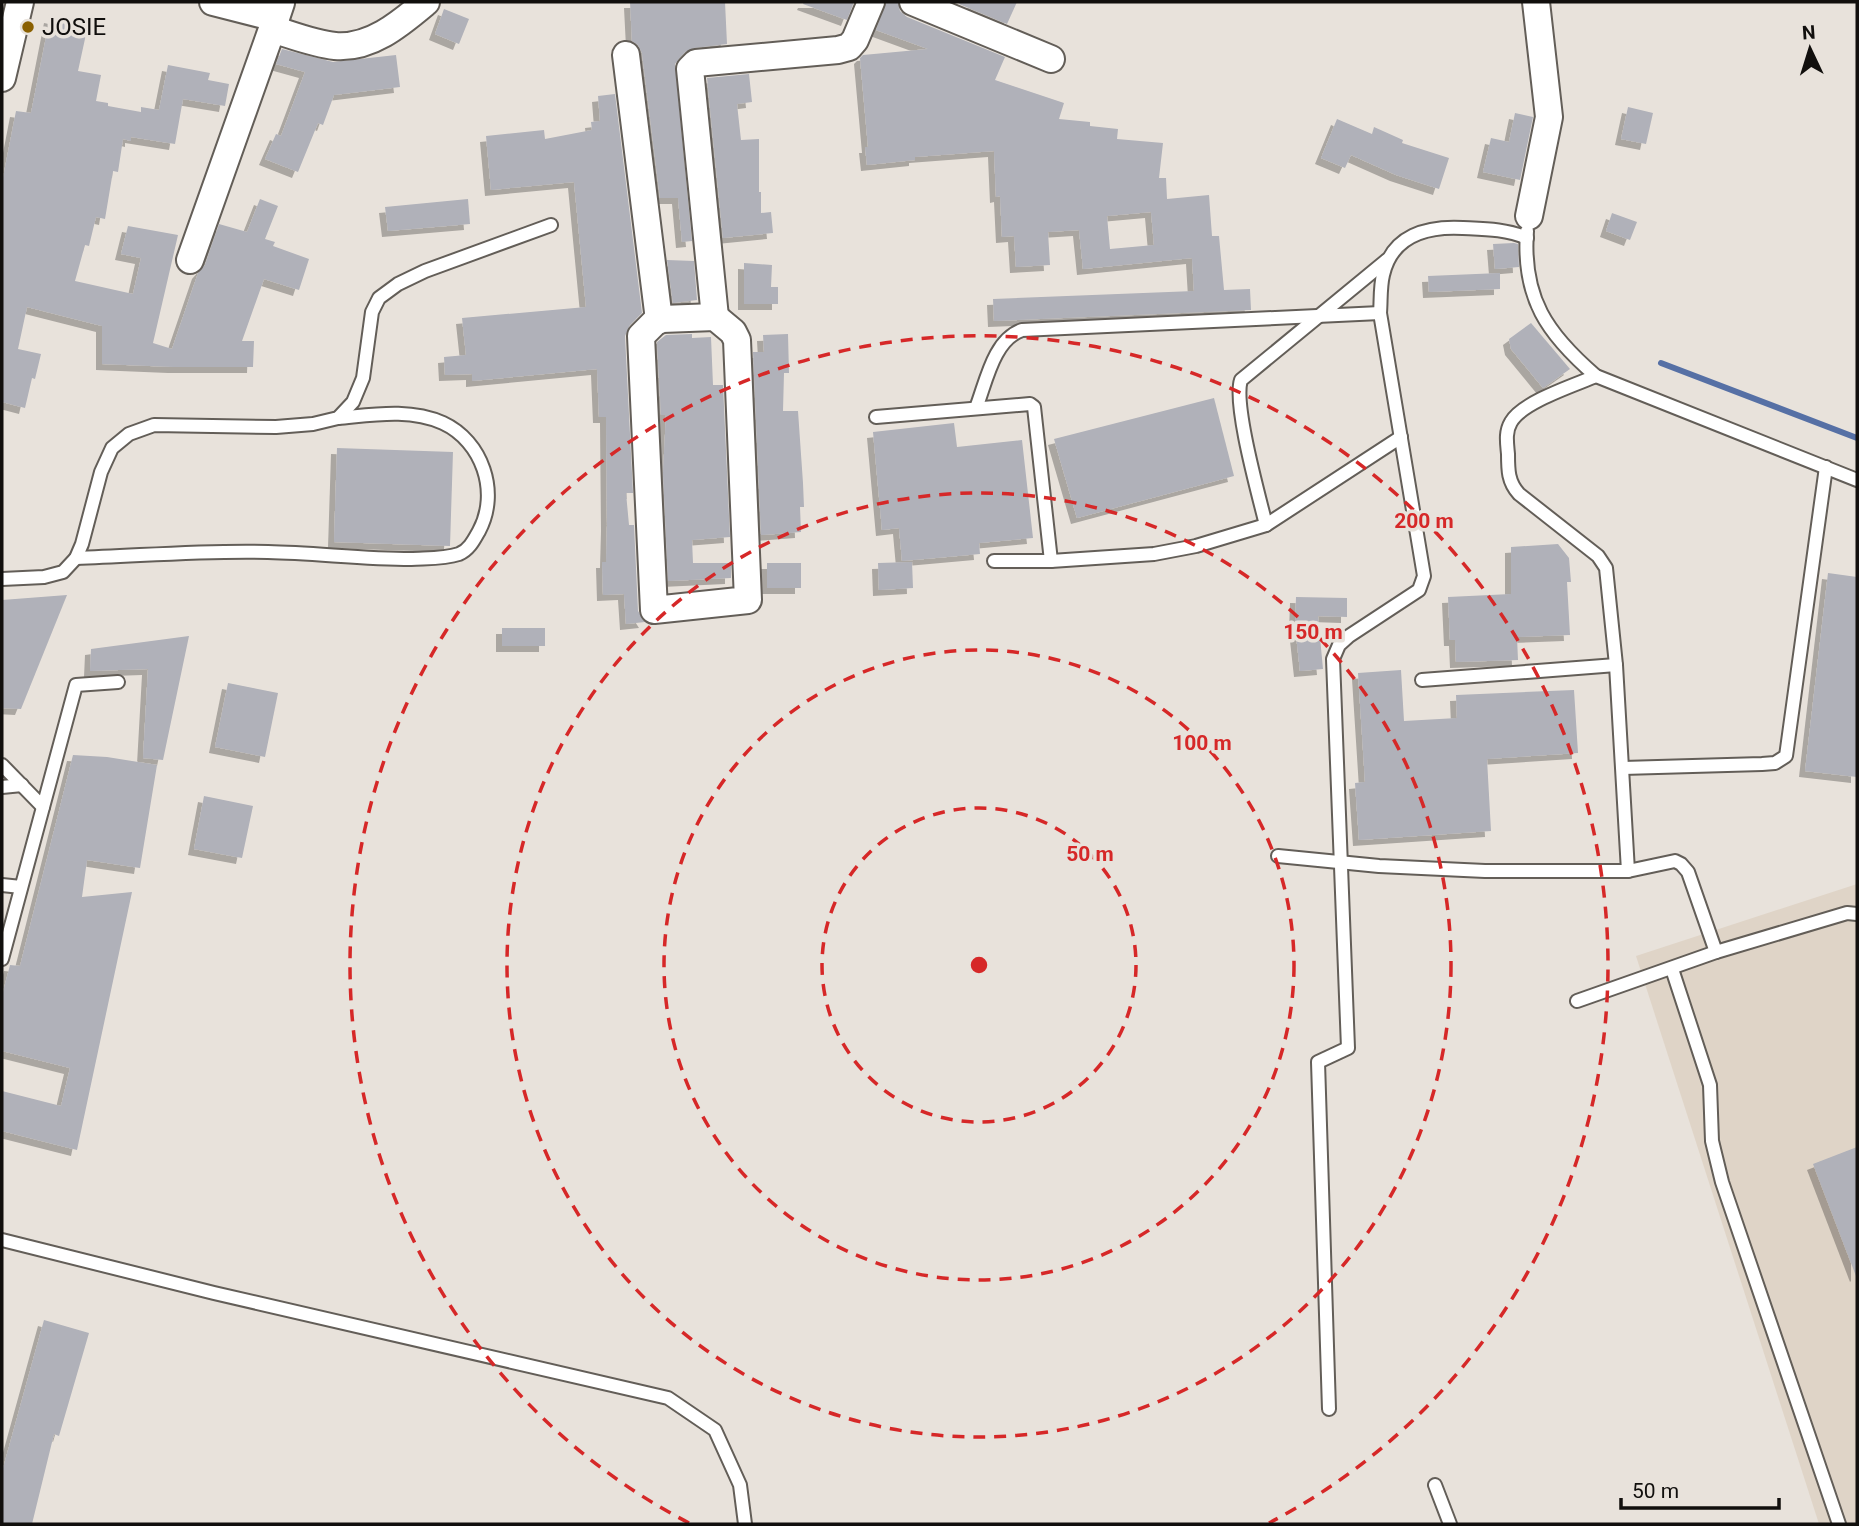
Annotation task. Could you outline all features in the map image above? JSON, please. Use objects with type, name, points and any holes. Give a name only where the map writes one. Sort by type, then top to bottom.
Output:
[{"type":"street","points":[[2,78],[20,2]]},
{"type":"street","points":[[213,2],[276,16],[336,46],[358,44],[381,36],[426,2]]},
{"type":"street","points":[[715,317],[690,69],[696,63],[849,47],[855,40],[871,2]]},
{"type":"street","points":[[913,2],[1051,59]]},
{"type":"street","points":[[1528,227],[1549,117],[1536,2]]},
{"type":"street","points":[[190,260],[276,16]]},
{"type":"street","points":[[626,55],[659,320]]},
{"type":"street","points":[[715,317],[733,332],[737,340],[748,600],[655,610],[641,341],[643,334],[659,320],[715,317]]},
{"type":"lane","points":[[338,418],[353,402],[363,378],[372,313],[379,298],[398,284],[425,271],[551,225]]},
{"type":"lane","points":[[1266,525],[1238,389],[1241,380],[1390,257],[1402,242],[1428,229],[1504,230],[1528,227],[1531,292],[1537,306],[1569,351],[1597,376],[1857,480]]},
{"type":"lane","points":[[1329,1409],[1318,1062],[1348,1048],[1334,659],[1339,645],[1349,636],[1419,590],[1424,576],[1380,313],[1383,275],[1390,257]]},
{"type":"lane","points":[[976,408],[1002,344],[1013,333],[1022,330],[1380,313]]},
{"type":"lane","points":[[1597,376],[1533,404],[1511,421],[1507,432],[1508,474],[1512,486],[1519,494],[1603,562],[1616,665],[1628,871]]},
{"type":"lane","points":[[876,417],[1030,404],[1034,407],[1051,561]]},
{"type":"lane","points":[[2,579],[44,577],[64,572],[76,558],[82,544],[102,472],[112,448],[128,433],[154,425],[276,427],[313,425],[338,418],[396,414],[421,416],[444,424],[464,437],[477,451],[485,469],[488,497],[486,520],[472,544],[460,554],[434,558],[377,559],[265,552],[76,558]]},
{"type":"lane","points":[[994,561],[1051,561],[1154,554],[1196,546],[1266,525],[1401,437]]},
{"type":"lane","points":[[1623,768],[1762,764],[1775,763],[1786,756],[1826,467]]},
{"type":"lane","points":[[1422,680],[1616,665]]},
{"type":"lane","points":[[2,959],[76,685],[118,682]]},
{"type":"lane","points":[[2,765],[43,807]]},
{"type":"lane","points":[[2,787],[22,785]]},
{"type":"lane","points":[[1278,856],[1341,864],[1485,871],[1628,871],[1675,862],[1688,872],[1716,953]]},
{"type":"lane","points":[[2,885],[21,887]]},
{"type":"lane","points":[[1577,1001],[1716,953],[1847,913],[1857,914]]},
{"type":"lane","points":[[1672,968],[1710,1084],[1712,1141],[1722,1182],[1839,1524]]},
{"type":"lane","points":[[2,1240],[214,1293],[668,1398],[715,1430],[740,1485],[745,1524]]},
{"type":"lane","points":[[1435,1485],[1450,1524]]},
{"type":"shaded area","points":[[1857,884],[1857,1524],[1819,1524],[1636,956]]},
{"type":"building","points":[[630,2],[725,2],[727,44],[694,48],[685,52],[675,64],[692,241],[682,242],[678,198],[660,198],[642,53],[632,41]]},
{"type":"building","points":[[854,2],[847,20],[803,4]]},
{"type":"building","points":[[886,2],[898,2],[900,11],[907,17],[1005,57],[995,80],[1064,103],[1059,119],[1090,122],[1090,126],[1118,129],[1117,139],[1163,143],[1159,178],[1166,178],[1167,199],[1209,195],[1212,236],[1219,236],[1224,290],[1250,289],[1251,310],[994,321],[993,299],[1194,291],[1192,258],[1083,269],[1079,230],[1048,232],[1050,265],[1016,267],[1014,236],[1002,237],[1000,196],[996,197],[994,151],[915,157],[915,160],[867,165],[865,147],[868,147],[860,58],[863,55],[928,49],[876,30]],"holes":[[[1151,212],[1154,245],[1110,249],[1107,216]]]},
{"type":"building","points":[[1017,2],[1007,24],[959,4]]},
{"type":"building","points":[[444,9],[469,19],[459,44],[435,34]]},
{"type":"building","points":[[50,17],[88,25],[78,71],[101,75],[96,101],[108,103],[108,106],[141,112],[141,107],[159,110],[168,65],[210,73],[208,80],[229,84],[225,106],[183,99],[175,144],[131,137],[131,141],[123,139],[118,172],[113,171],[105,219],[96,217],[89,246],[85,245],[75,281],[133,294],[141,258],[121,254],[128,226],[178,235],[153,343],[172,349],[198,273],[205,265],[219,224],[247,232],[260,199],[278,206],[265,239],[275,242],[273,246],[309,259],[299,290],[264,279],[242,341],[254,341],[253,367],[102,364],[102,326],[27,307],[18,349],[41,354],[35,379],[32,378],[25,408],[2,402],[2,183],[16,111],[31,113]]},
{"type":"building","points":[[282,49],[333,62],[396,55],[400,87],[334,95],[323,125],[318,123],[298,172],[265,159],[276,134],[281,136],[305,72],[276,64]]},
{"type":"building","points":[[749,74],[752,102],[737,104],[741,140],[759,139],[761,213],[771,212],[773,233],[723,238],[707,78]]},
{"type":"building","points":[[615,94],[642,313],[630,325],[625,336],[633,493],[626,493],[629,525],[634,525],[638,611],[645,622],[626,624],[624,594],[603,595],[602,562],[606,562],[607,525],[606,417],[599,417],[597,369],[472,381],[472,374],[445,375],[444,357],[466,355],[462,318],[586,307],[574,182],[491,190],[486,136],[544,130],[545,139],[592,130],[591,122],[600,121],[598,96]]},
{"type":"building","points":[[1628,107],[1653,113],[1646,144],[1621,139]]},
{"type":"building","points":[[1515,113],[1533,117],[1520,180],[1483,172],[1491,138],[1509,142]]},
{"type":"building","points":[[1337,119],[1372,134],[1374,127],[1403,140],[1402,143],[1449,158],[1439,189],[1396,175],[1351,155],[1345,168],[1321,158]]},
{"type":"building","points":[[468,199],[470,224],[388,231],[385,207]]},
{"type":"building","points":[[1612,213],[1637,222],[1630,240],[1606,231]]},
{"type":"building","points":[[1493,244],[1518,244],[1519,267],[1495,269]]},
{"type":"building","points":[[667,260],[694,261],[697,300],[673,303]]},
{"type":"building","points":[[744,263],[772,265],[771,287],[778,287],[778,304],[744,304]]},
{"type":"building","points":[[1500,273],[1500,289],[1429,292],[1428,276]]},
{"type":"building","points":[[1531,323],[1570,369],[1543,388],[1511,349],[1509,339]]},
{"type":"building","points":[[692,334],[692,338],[711,337],[713,385],[723,385],[730,537],[692,540],[693,563],[731,563],[731,578],[668,581],[663,473],[666,415],[661,415],[657,342],[666,335]]},
{"type":"building","points":[[788,334],[789,373],[784,373],[783,411],[798,411],[804,507],[800,507],[801,532],[761,535],[753,352],[764,352],[763,335]]},
{"type":"building","points":[[1214,398],[1234,476],[1077,518],[1054,439]]},
{"type":"building","points":[[954,423],[957,447],[1022,440],[1033,538],[979,543],[980,554],[902,561],[899,528],[882,530],[873,432]]},
{"type":"building","points":[[337,448],[453,452],[450,546],[334,542]]},
{"type":"building","points":[[1558,544],[1569,558],[1571,582],[1567,582],[1570,635],[1517,637],[1518,660],[1456,662],[1455,640],[1450,640],[1448,597],[1511,594],[1511,547]]},
{"type":"building","points":[[912,562],[913,588],[879,590],[878,563]]},
{"type":"building","points":[[767,563],[801,563],[801,588],[767,588]]},
{"type":"building","points":[[1828,573],[1857,577],[1857,777],[1805,771]]},
{"type":"building","points":[[67,595],[21,709],[2,708],[2,600]]},
{"type":"building","points":[[1296,597],[1347,598],[1347,617],[1318,616],[1323,669],[1300,671],[1295,626]]},
{"type":"building","points":[[502,628],[545,628],[545,646],[502,646]]},
{"type":"building","points":[[189,636],[163,760],[143,758],[148,669],[90,671],[91,649]]},
{"type":"building","points":[[1401,670],[1404,721],[1457,718],[1456,695],[1574,690],[1578,753],[1487,759],[1491,831],[1359,840],[1355,783],[1365,782],[1358,673]]},
{"type":"building","points":[[228,683],[278,693],[265,757],[215,747]]},
{"type":"building","points":[[73,755],[157,765],[140,868],[87,860],[82,897],[132,892],[77,1150],[2,1131],[2,1091],[61,1106],[70,1068],[2,1051],[2,996],[10,965],[20,966]]},
{"type":"building","points":[[204,796],[253,806],[242,858],[194,849]]},
{"type":"building","points":[[1857,1147],[1857,1275],[1856,1276],[1813,1164]]},
{"type":"building","points":[[44,1320],[89,1333],[59,1436],[54,1434],[32,1524],[2,1524],[2,1472]]},
{"type":"waterway","points":[[1661,363],[1857,438]]},
{"type":"place","name":"JOSIE","points":[[28,27]]}]
